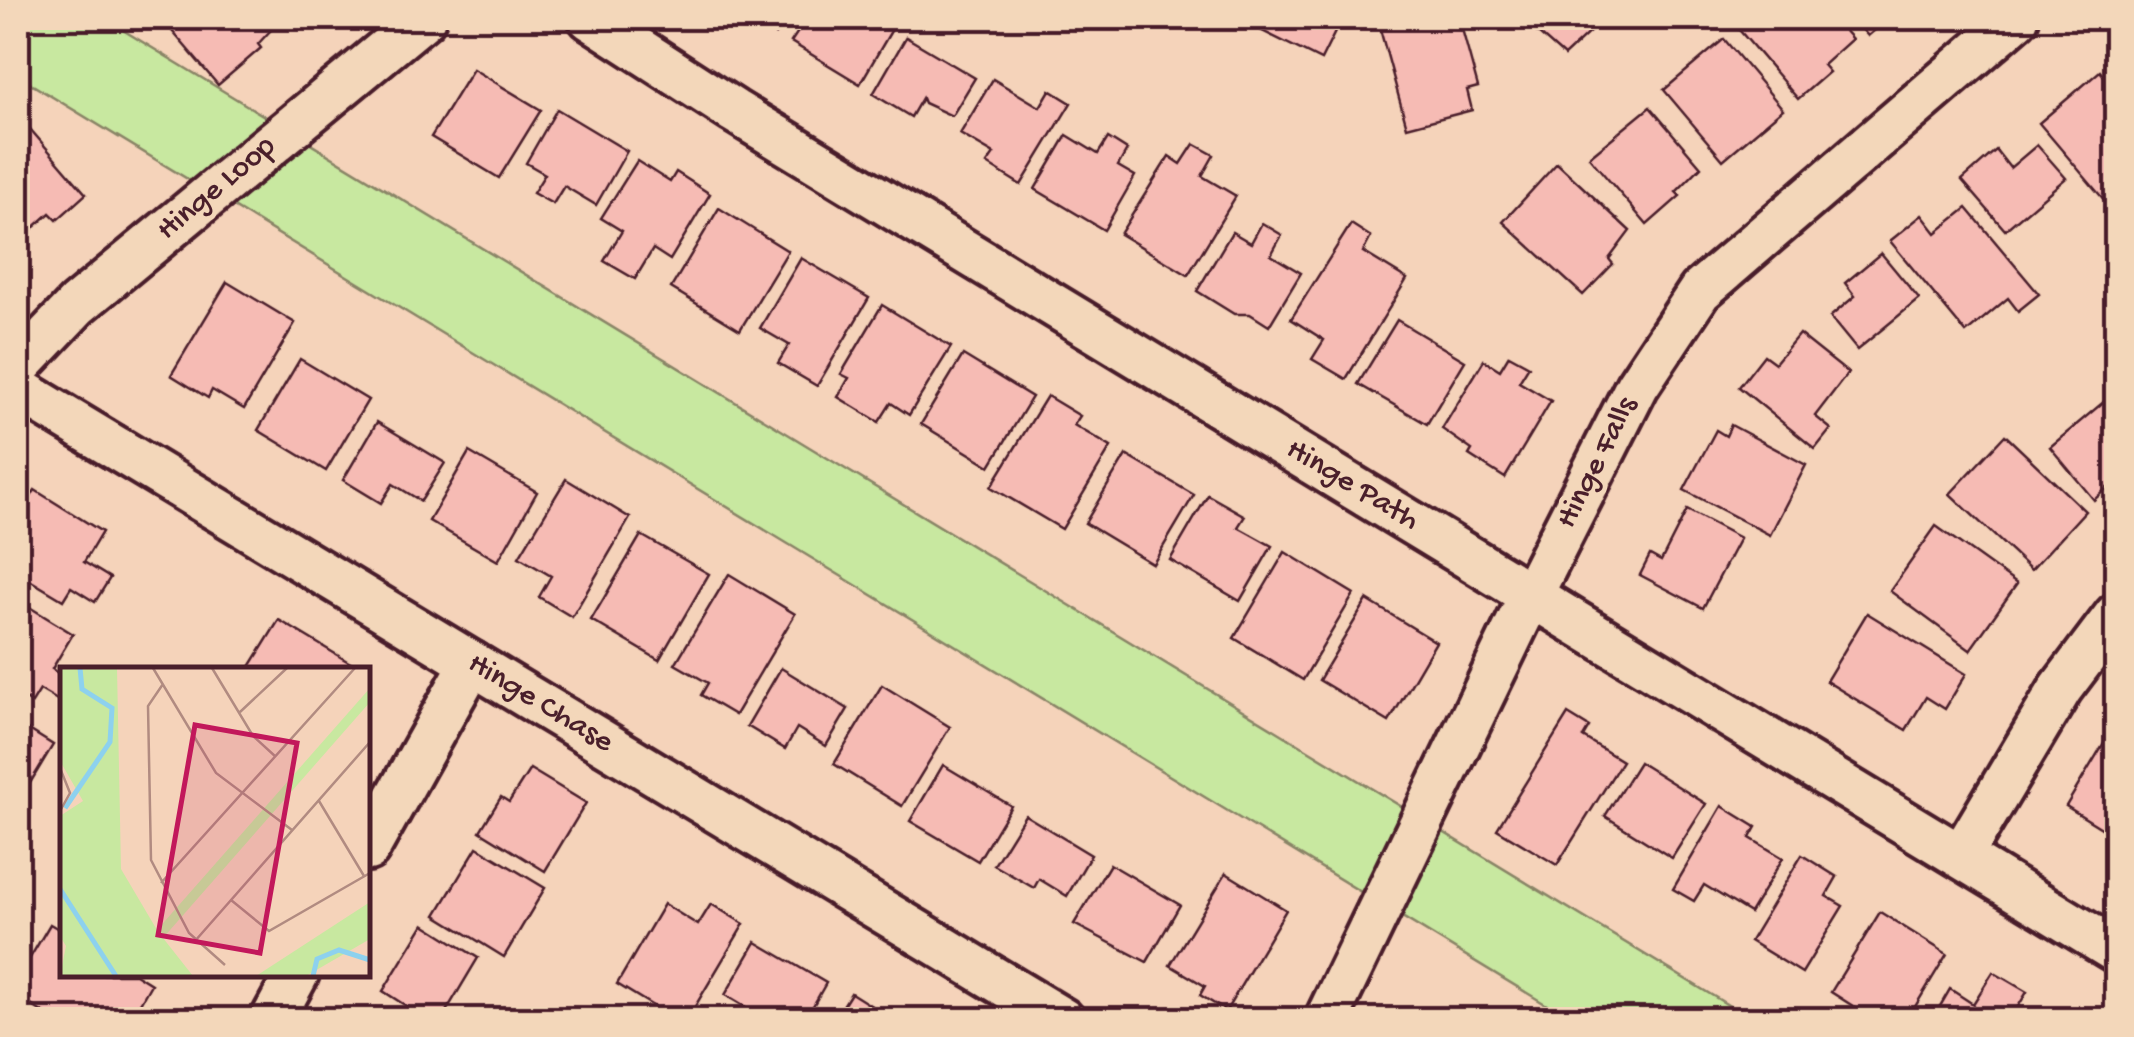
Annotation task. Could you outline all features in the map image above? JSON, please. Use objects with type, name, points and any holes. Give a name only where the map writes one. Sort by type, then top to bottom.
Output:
[{"type":"street","name":"Hinge Loop","points":[[18,367],[77,305],[424,18]]},
{"type":"street","name":"Hinge Path","points":[[590,18],[768,131],[2116,951]]},
{"type":"street","name":"Hinge Falls","points":[[1326,1020],[1531,595],[1637,386],[1700,291],[2017,18]]},
{"type":"street","name":"Hinge Chase","points":[[18,389],[1063,1020]]},
{"type":"street","points":[[1961,856],[2061,688],[2116,615]]},
{"type":"street","points":[[370,845],[472,663]]},
{"type":"street","points":[[272,1020],[295,977]]},
{"type":"green space","points":[[18,18],[103,18],[1751,1019],[1570,1019],[18,76]]},
{"type":"building","points":[[161,18],[281,19],[258,44],[261,48],[218,85]]},
{"type":"building","points":[[748,18],[785,18],[775,34]]},
{"type":"building","points":[[807,18],[898,19],[860,84],[791,42]]},
{"type":"building","points":[[1254,18],[1342,18],[1321,60],[1250,25]]},
{"type":"building","points":[[1377,18],[1459,18],[1478,87],[1467,90],[1472,110],[1407,127]]},
{"type":"building","points":[[1521,18],[1583,18],[1593,29],[1564,56]]},
{"type":"building","points":[[1729,18],[1833,18],[1852,39],[1823,65],[1829,72],[1798,99]]},
{"type":"building","points":[[1852,18],[1889,18],[1868,36]]},
{"type":"building","points":[[906,37],[975,78],[952,116],[924,103],[922,98],[911,117],[873,94]]},
{"type":"building","points":[[1724,39],[1783,109],[1723,160],[1664,90]]},
{"type":"building","points":[[473,69],[541,110],[499,178],[431,137]]},
{"type":"building","points":[[2100,71],[2116,91],[2116,190],[2105,201],[2039,123]]},
{"type":"building","points":[[993,79],[1040,107],[1050,90],[1071,103],[1021,185],[987,164],[994,154],[960,134]]},
{"type":"building","points":[[1650,107],[1701,167],[1676,192],[1680,196],[1647,225],[1589,157]]},
{"type":"building","points":[[557,109],[627,151],[596,205],[564,186],[553,204],[533,193],[545,174],[526,163]]},
{"type":"building","points":[[18,115],[86,194],[57,220],[50,213],[21,239],[18,235]]},
{"type":"building","points":[[1067,135],[1098,154],[1108,138],[1127,150],[1118,166],[1135,176],[1104,230],[1035,189]]},
{"type":"building","points":[[1194,144],[1214,155],[1202,176],[1236,196],[1188,275],[1120,234],[1169,156],[1181,164]]},
{"type":"building","points":[[2037,145],[2066,178],[2005,230],[1962,180],[1996,150],[2010,168]]},
{"type":"building","points":[[637,161],[670,182],[676,172],[710,194],[670,260],[653,249],[635,279],[604,261],[622,231],[601,218]]},
{"type":"building","points":[[1557,163],[1630,231],[1609,259],[1613,264],[1583,295],[1503,222]]},
{"type":"building","points":[[719,208],[788,251],[740,330],[671,288]]},
{"type":"building","points":[[1967,208],[2039,294],[2018,311],[2008,298],[1966,333],[1890,241],[1922,215],[1936,233]]},
{"type":"building","points":[[1262,223],[1282,235],[1271,255],[1301,273],[1269,326],[1250,314],[1234,314],[1197,291],[1232,232],[1251,243]]},
{"type":"building","points":[[1351,224],[1371,237],[1363,252],[1407,279],[1346,379],[1312,359],[1324,340],[1291,319]]},
{"type":"building","points":[[1881,253],[1919,299],[1857,350],[1830,317],[1855,296],[1845,283]]},
{"type":"building","points":[[801,258],[869,298],[817,386],[778,363],[789,345],[760,328]]},
{"type":"building","points":[[227,282],[295,323],[244,409],[212,390],[208,398],[171,375]]},
{"type":"building","points":[[882,305],[951,347],[909,415],[891,403],[879,422],[838,397],[849,378],[841,374]]},
{"type":"building","points":[[1397,320],[1465,361],[1427,424],[1358,384]]},
{"type":"building","points":[[1799,334],[1848,373],[1815,416],[1831,429],[1815,449],[1739,387],[1764,355],[1775,363]]},
{"type":"building","points":[[963,355],[1032,397],[990,466],[921,424]]},
{"type":"building","points":[[1509,355],[1529,366],[1519,382],[1551,401],[1505,478],[1469,455],[1472,450],[1442,429],[1484,360],[1500,370]]},
{"type":"building","points":[[300,359],[368,400],[326,471],[258,430]]},
{"type":"building","points":[[2113,394],[2116,480],[2094,500],[2050,447]]},
{"type":"building","points":[[1047,396],[1080,416],[1074,425],[1111,447],[1062,529],[991,487]]},
{"type":"building","points":[[377,422],[445,463],[421,501],[393,484],[381,503],[343,480]]},
{"type":"building","points":[[1731,425],[1806,465],[1770,535],[1684,490],[1716,430],[1726,436]]},
{"type":"building","points":[[2005,435],[2085,511],[2031,570],[1950,494]]},
{"type":"building","points":[[469,452],[537,492],[498,561],[429,521]]},
{"type":"building","points":[[1126,455],[1194,495],[1153,564],[1085,523]]},
{"type":"building","points":[[566,479],[630,518],[572,617],[539,597],[551,576],[519,557]]},
{"type":"building","points":[[35,490],[102,532],[84,562],[110,578],[95,602],[71,587],[63,600],[18,573],[18,518]]},
{"type":"building","points":[[1208,495],[1245,516],[1238,527],[1272,546],[1240,601],[1170,560]]},
{"type":"building","points":[[1687,510],[1740,538],[1703,608],[1640,575],[1650,555],[1661,561]]},
{"type":"building","points":[[1936,526],[2017,584],[1970,650],[1890,591]]},
{"type":"building","points":[[641,535],[709,574],[659,660],[591,620]]},
{"type":"building","points":[[1285,552],[1354,594],[1303,680],[1234,638]]},
{"type":"building","points":[[729,574],[795,614],[735,715],[701,695],[708,683],[675,664]]},
{"type":"building","points":[[18,600],[73,634],[52,669],[60,675],[59,701],[40,690],[32,703],[18,694]]},
{"type":"building","points":[[1367,600],[1436,642],[1389,722],[1319,680]]},
{"type":"building","points":[[1867,613],[1966,674],[1945,709],[1926,697],[1906,730],[1826,681]]},
{"type":"building","points":[[279,620],[357,667],[250,667]]},
{"type":"building","points":[[781,668],[848,709],[826,746],[797,728],[785,749],[747,726]]},
{"type":"building","points":[[882,685],[950,727],[902,806],[834,764]]},
{"type":"building","points":[[1568,714],[1589,727],[1583,737],[1622,761],[1557,865],[1497,829]]},
{"type":"building","points":[[18,723],[53,745],[18,803]]},
{"type":"building","points":[[2116,728],[2116,837],[2066,806]]},
{"type":"building","points":[[1639,762],[1706,804],[1672,858],[1605,816]]},
{"type":"building","points":[[943,765],[1011,806],[978,861],[910,821]]},
{"type":"building","points":[[530,769],[586,803],[545,871],[480,831],[501,797],[509,802]]},
{"type":"building","points":[[1722,806],[1756,827],[1750,838],[1783,858],[1750,913],[1704,885],[1694,901],[1673,889]]},
{"type":"building","points":[[1025,815],[1091,855],[1067,896],[1039,879],[1034,888],[994,865]]},
{"type":"building","points":[[477,847],[545,888],[504,957],[436,915]]},
{"type":"building","points":[[1802,855],[1837,877],[1826,896],[1843,906],[1802,973],[1750,941]]},
{"type":"building","points":[[1110,864],[1180,905],[1147,962],[1074,924]]},
{"type":"building","points":[[1226,873],[1286,910],[1226,1011],[1200,995],[1205,986],[1170,965]]},
{"type":"building","points":[[664,904],[698,925],[711,904],[744,924],[687,1020],[676,1020],[617,984]]},
{"type":"building","points":[[1880,912],[1947,954],[1907,1020],[1875,1020],[1831,992]]},
{"type":"building","points":[[50,924],[60,930],[60,977],[140,977],[151,984],[131,1019],[111,1007],[103,1020],[55,1020],[18,997],[18,978]]},
{"type":"building","points":[[424,924],[478,958],[441,1020],[428,1020],[383,991]]},
{"type":"building","points":[[756,942],[826,983],[805,1020],[767,1020],[725,995]]},
{"type":"building","points":[[1993,972],[2027,992],[2010,1020],[1932,1020],[1950,989],[1973,1004]]},
{"type":"building","points":[[851,993],[894,1020],[834,1020]]},
{"type":"building","points":[[376,1008],[395,1020],[369,1020]]}]
